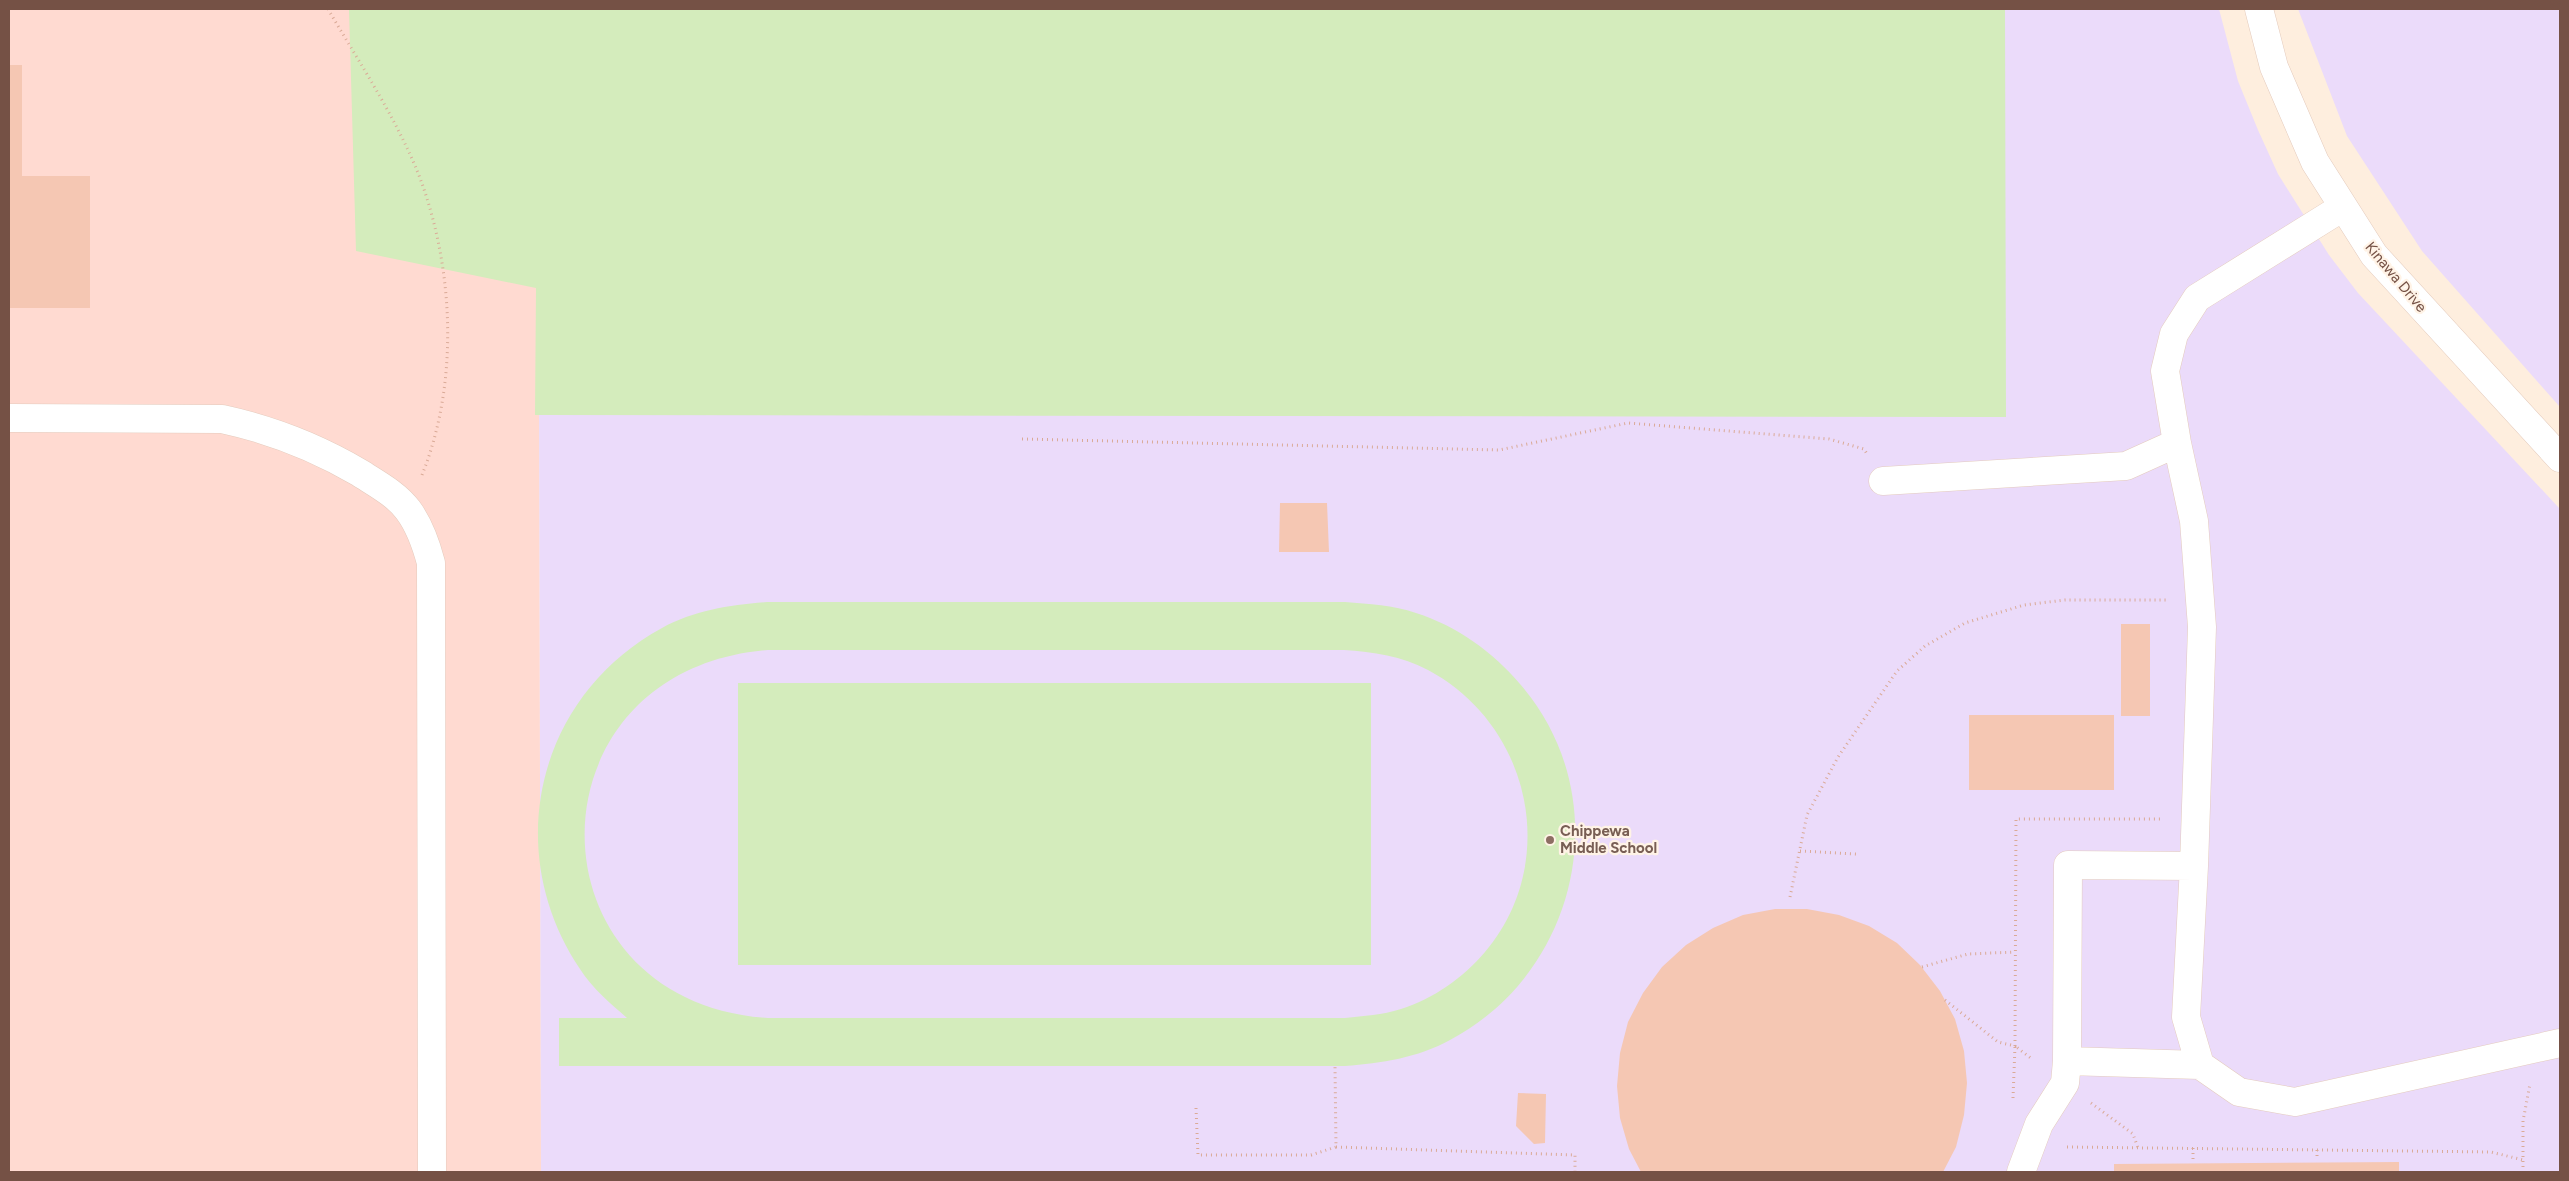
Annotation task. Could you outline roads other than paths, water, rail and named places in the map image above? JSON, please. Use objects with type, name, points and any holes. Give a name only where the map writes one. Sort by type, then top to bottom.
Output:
[{"type":"street","name":"Kinawa Drive","points":[[2258,9],[2274,67],[2315,162],[2374,255],[2560,458]]},
{"type":"street","points":[[2200,1065],[2186,1017],[2194,866],[2202,626],[2194,521],[2164,371],[2174,334],[2197,298],[2343,207]]},
{"type":"street","points":[[9,418],[222,419],[257,426],[324,452],[391,493],[408,510],[422,534],[431,563],[432,1172]]},
{"type":"street","points":[[1883,481],[2126,466],[2177,443]]},
{"type":"street","points":[[2022,1172],[2039,1124],[2064,1083],[2067,1061],[2068,865],[2194,866]]},
{"type":"street","points":[[2067,1061],[2200,1065],[2239,1092],[2295,1102],[2548,1045]]},
{"type":"place","name":"Chippewa Middle School","points":[[1550,840]]}]
